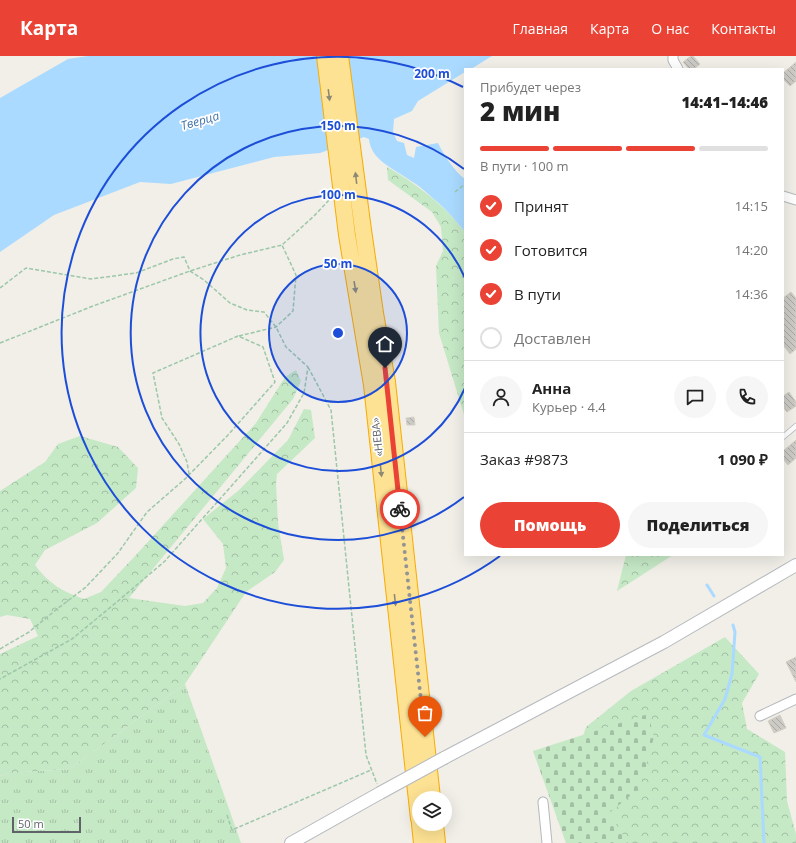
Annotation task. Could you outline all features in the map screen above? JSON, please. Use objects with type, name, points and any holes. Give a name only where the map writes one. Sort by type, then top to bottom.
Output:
[{"type":"highway","name":"«НЕВА»","points":[[324,56],[347,235],[372,385],[416,791]]},
{"type":"highway","name":"«НЕВА»","points":[[340,56],[363,230],[387,382],[431,791]]},
{"type":"highway","points":[[421,831],[422,843]]},
{"type":"highway","points":[[436,831],[437,843]]},
{"type":"main road","points":[[291,843],[444,758],[664,642],[796,565]]},
{"type":"street","points":[[673,56],[673,60],[677,68]]},
{"type":"street","points":[[784,196],[796,200]]},
{"type":"street","points":[[760,716],[796,699]]},
{"type":"street","points":[[543,802],[548,843]]},
{"type":"lane","points":[[784,436],[796,426]]},
{"type":"path","points":[[455,192],[464,185]]},
{"type":"path","points":[[0,343],[93,306],[190,271],[240,255],[282,245],[314,216],[330,199]]},
{"type":"path","points":[[189,474],[187,462],[179,444],[162,418],[153,373],[238,336],[276,327],[293,311],[296,275],[282,245]]},
{"type":"path","points":[[0,288],[26,268],[91,279],[136,273],[173,259],[184,257],[190,271],[204,280],[230,303],[247,310],[264,312],[276,327],[286,347],[308,367],[331,410],[364,743],[366,755],[380,793]]},
{"type":"path","points":[[0,649],[29,632],[56,609],[86,587],[118,553],[147,512],[189,474],[228,435],[275,382],[263,347],[238,336]]},
{"type":"path","points":[[0,679],[72,639],[165,562],[287,423],[304,393],[308,367]]},
{"type":"path","points":[[227,814],[232,830],[371,770]]},
{"type":"green space","points":[[387,167],[409,181],[439,204],[464,231],[464,415],[439,333],[436,266],[443,251],[441,227],[432,212],[388,180]]},
{"type":"green space","points":[[296,370],[301,381],[293,399],[129,598],[185,606],[203,603],[217,588],[226,568],[223,544],[203,519],[238,491],[288,440],[304,409],[311,410],[315,438],[277,474],[278,523],[284,560],[275,572],[246,592],[185,684],[70,769],[9,773],[0,776],[0,654],[38,636],[30,619],[7,615],[0,617],[0,491],[45,462],[58,444],[80,436],[118,447],[138,468],[136,488],[97,523],[45,550],[35,565],[45,577],[56,586],[84,599],[101,592],[136,555],[256,423],[285,377]]},
{"type":"green space","points":[[626,556],[671,556],[617,591]]},
{"type":"green space","points":[[725,637],[759,674],[742,703],[747,729],[785,752],[787,801],[796,834],[796,843],[581,843],[574,763],[586,727],[631,691]]},
{"type":"green space","points":[[185,684],[241,843],[0,843],[0,776],[9,773],[70,769]]},
{"type":"green space","points":[[648,714],[654,737],[640,788],[609,813],[628,843],[566,843],[533,751]]},
{"type":"water","name":"Тверца","points":[[88,56],[492,56],[473,68],[464,68],[464,73],[418,101],[412,111],[394,119],[393,132],[397,141],[404,143],[407,155],[414,158],[416,147],[438,143],[443,153],[457,172],[464,178],[464,231],[447,211],[424,190],[379,159],[371,147],[369,139],[364,137],[320,153],[274,157],[171,184],[140,182],[54,215],[0,252],[0,98],[68,59]]},
{"type":"building","points":[[693,56],[700,64],[695,68],[688,68],[683,62]]},
{"type":"building","points":[[796,62],[796,81],[790,86],[784,80],[784,72]]},
{"type":"building","points":[[791,292],[796,298],[796,349],[790,354],[784,346],[784,297]]},
{"type":"building","points":[[789,392],[796,402],[796,406],[787,412],[784,408],[784,395]]},
{"type":"building","points":[[414,417],[415,425],[407,425],[406,418]]},
{"type":"building","points":[[796,440],[796,458],[788,465],[784,460],[784,450]]},
{"type":"building","points":[[796,657],[796,682],[786,662]]},
{"type":"building","points":[[780,715],[786,728],[774,733],[768,721]]},
{"type":"waterway","points":[[707,585],[714,596]]},
{"type":"waterway","points":[[733,625],[735,632],[732,674],[725,699],[704,735],[760,757],[764,843]]},
{"type":"way so far","points":[[400,509],[425,737]]},
{"type":"route","points":[[385,368],[400,509]]}]
